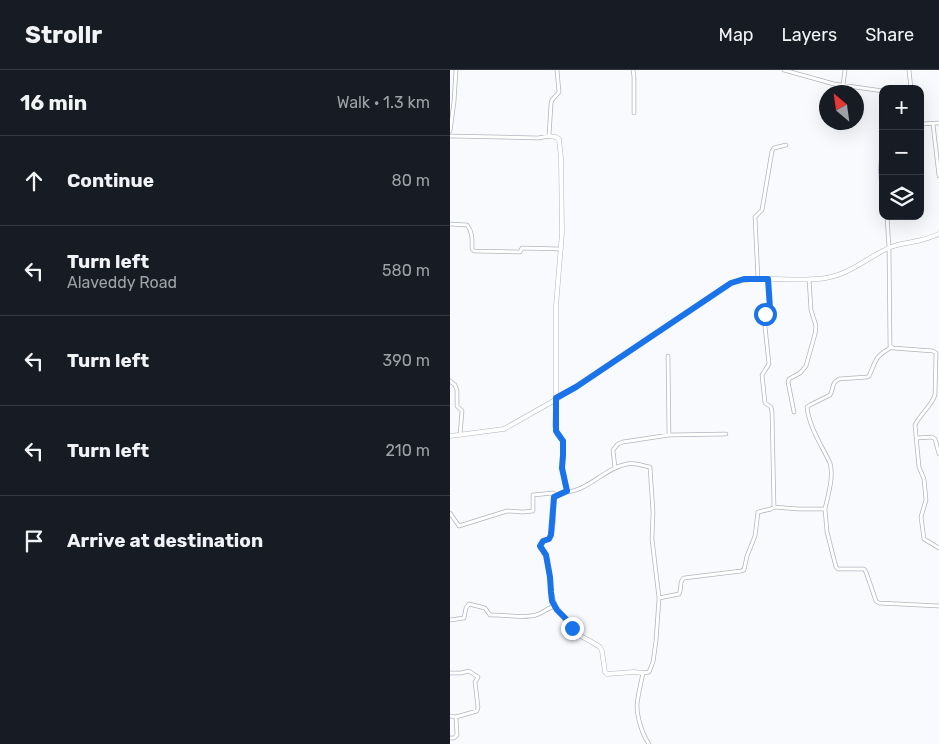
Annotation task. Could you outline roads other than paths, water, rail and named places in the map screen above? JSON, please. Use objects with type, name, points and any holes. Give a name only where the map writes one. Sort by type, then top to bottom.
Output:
[{"type":"street","points":[[450,131],[456,70]]},
{"type":"street","points":[[549,136],[551,104],[559,92],[557,70]]},
{"type":"street","points":[[633,70],[634,113]]},
{"type":"street","points":[[784,70],[843,85],[845,70]]},
{"type":"street","points":[[910,70],[910,85]]},
{"type":"street","points":[[864,88],[879,90]]},
{"type":"street","points":[[924,124],[939,124]]},
{"type":"street","points":[[933,124],[939,176]]},
{"type":"street","points":[[450,136],[538,138],[549,136],[558,139],[561,158],[562,233],[556,306],[555,426],[558,436],[563,441],[562,468],[567,492]]},
{"type":"street","points":[[758,279],[755,216],[762,210],[772,151],[774,148],[786,145]]},
{"type":"street","points":[[887,220],[890,346],[892,347]]},
{"type":"street","points":[[450,224],[468,225],[473,236],[472,249],[474,251],[520,252],[522,248],[561,249]]},
{"type":"street","points":[[450,436],[504,429],[550,404],[556,398],[576,387],[731,283],[744,279],[828,278],[853,269],[895,245],[923,240],[939,234]]},
{"type":"street","points":[[768,279],[770,308],[764,317],[770,357],[769,364],[762,375],[765,403],[771,407],[772,412],[774,507]]},
{"type":"street","points":[[794,412],[788,382],[789,379],[800,373],[806,366],[816,326],[811,310],[809,279]]},
{"type":"street","points":[[939,548],[924,539],[922,532],[921,517],[926,500],[924,479],[919,468],[916,438],[918,419],[933,401],[935,395],[936,353],[933,351],[892,347],[882,352],[876,358],[869,376],[839,379],[833,384],[830,395],[807,407],[816,435],[831,467],[830,486],[825,509],[827,532],[836,567],[838,569],[864,569],[876,601],[879,603],[939,606]]},
{"type":"street","points":[[668,356],[669,435]]},
{"type":"street","points":[[450,381],[456,385],[457,406],[462,411],[460,435]]},
{"type":"street","points":[[615,468],[613,450],[618,444],[623,442],[669,435],[726,434]]},
{"type":"street","points":[[916,438],[932,437],[935,439],[939,454]]},
{"type":"street","points":[[450,513],[459,526],[506,511],[533,511],[533,495],[553,493],[556,495],[575,491],[615,468],[629,463],[650,467],[653,512],[652,539],[659,598],[656,641],[653,662],[649,672],[607,674],[600,648],[577,634],[555,606],[551,592],[546,555],[540,546],[551,535],[554,497],[556,495]]},
{"type":"street","points":[[659,598],[679,594],[681,592],[680,583],[684,578],[744,570],[755,536],[758,512],[774,507],[798,510],[825,509]]},
{"type":"street","points":[[450,620],[464,618],[469,604],[485,608],[490,615],[527,616],[555,606]]},
{"type":"street","points":[[450,673],[468,671],[478,677],[475,682],[477,711],[456,717],[450,716]]},
{"type":"street","points":[[643,673],[637,706],[648,744]]},
{"type":"street","points":[[450,738],[454,738],[457,735],[456,717]]}]
